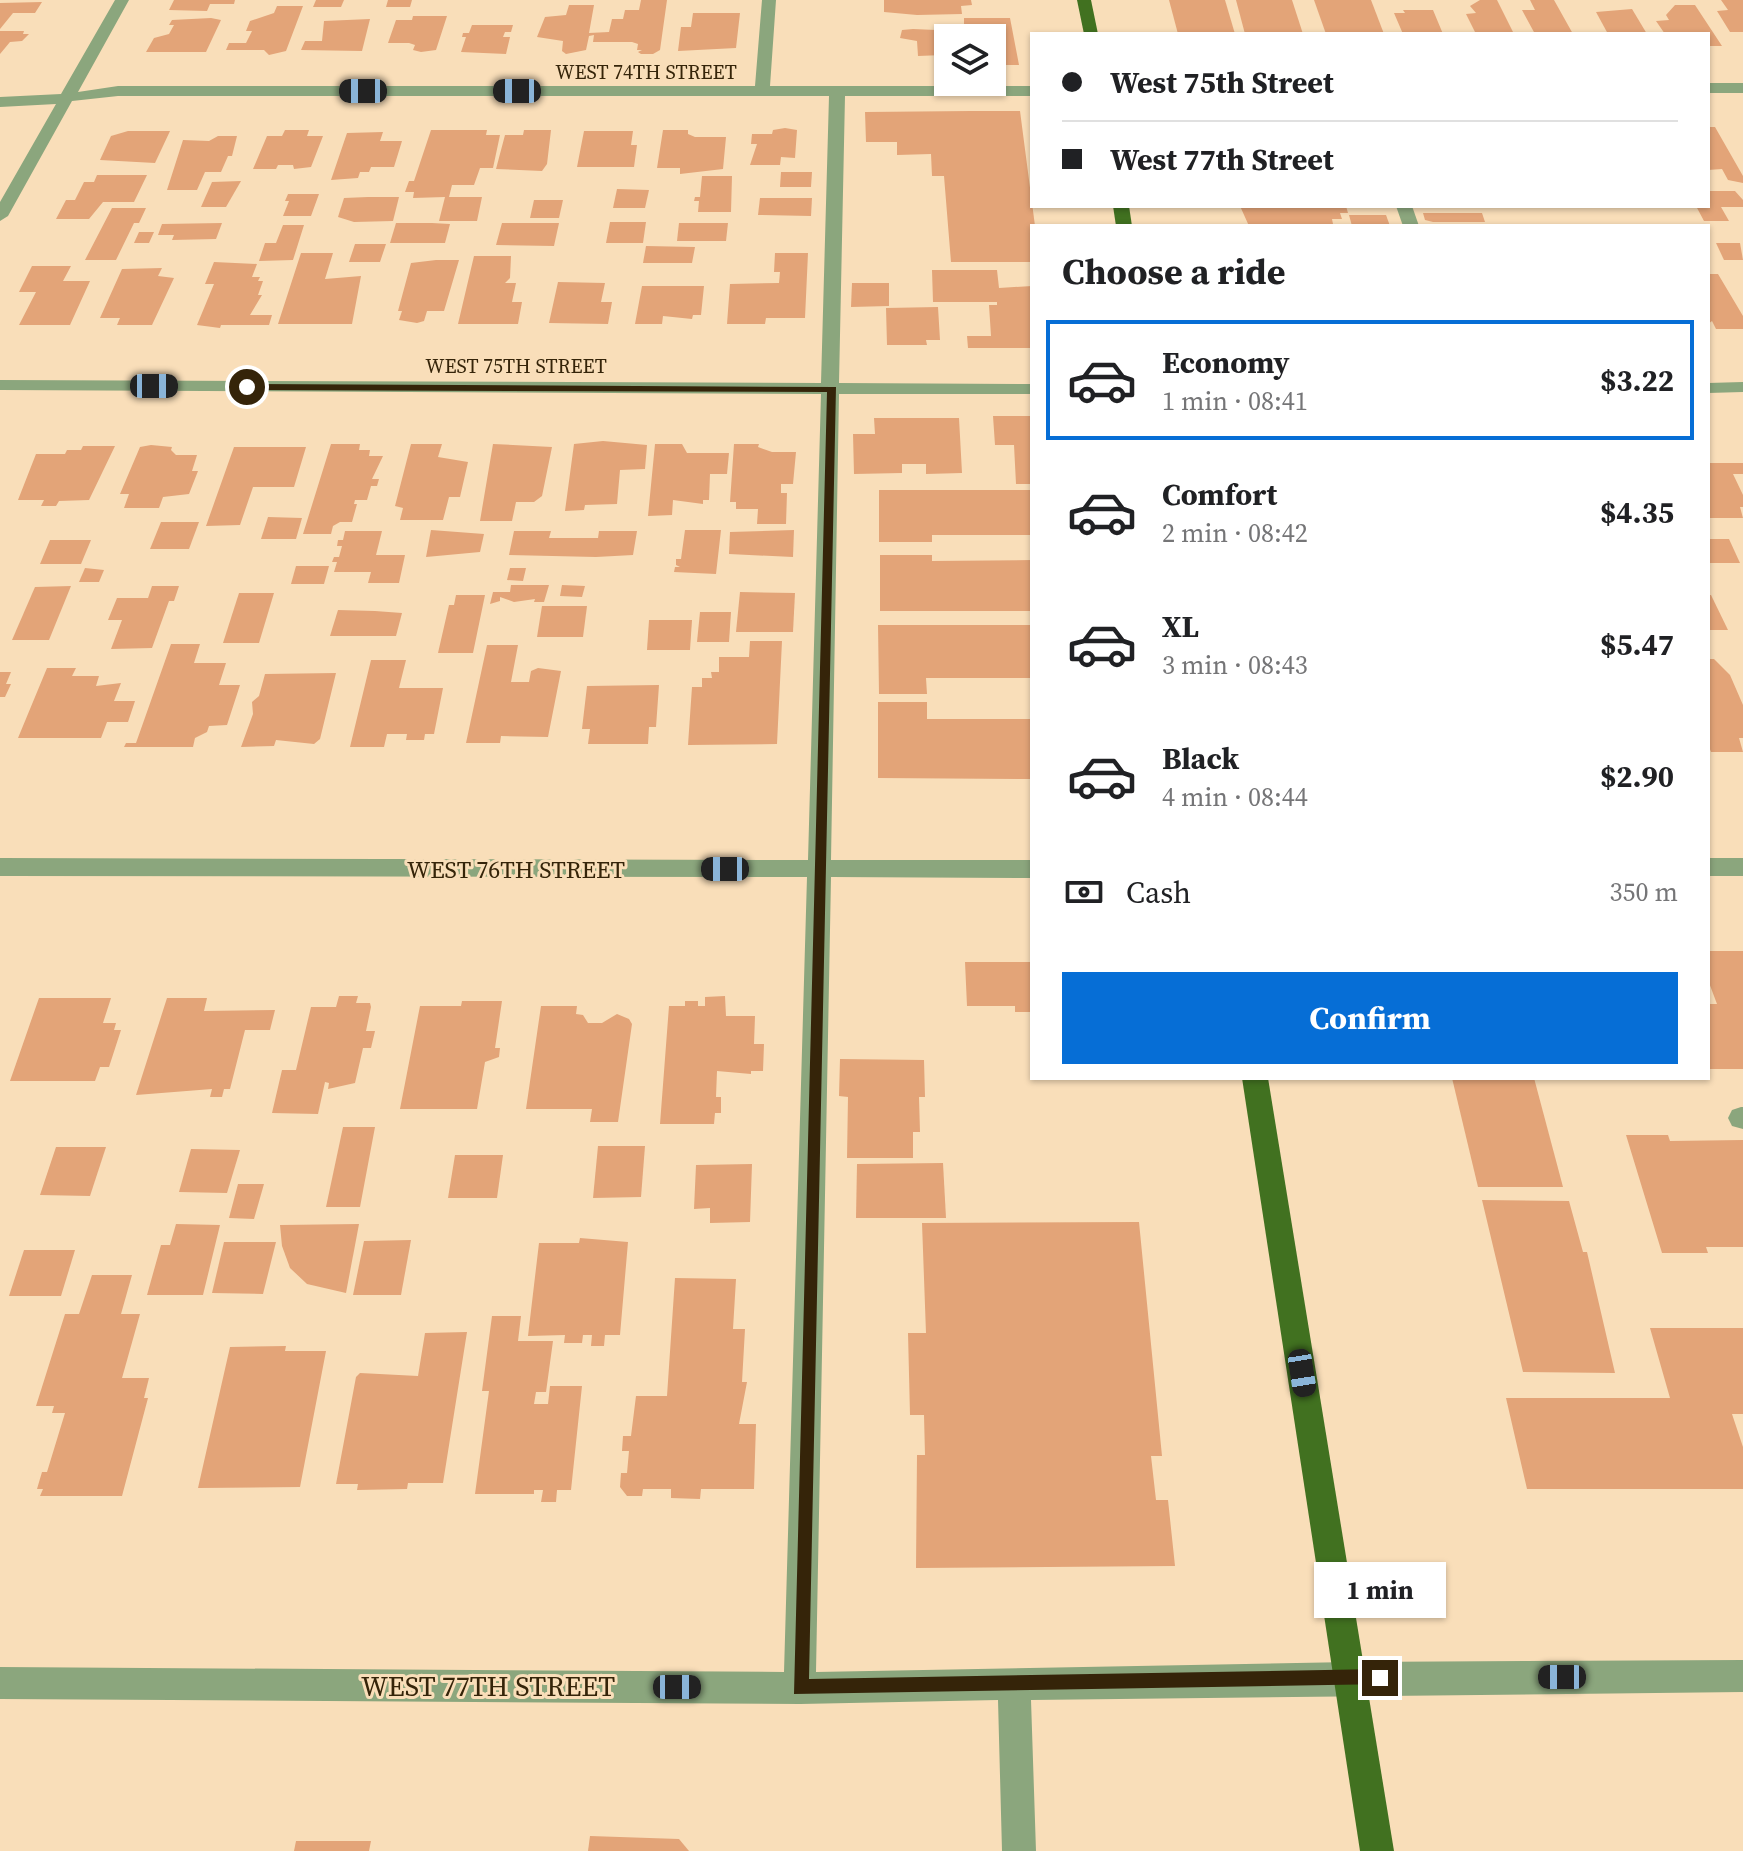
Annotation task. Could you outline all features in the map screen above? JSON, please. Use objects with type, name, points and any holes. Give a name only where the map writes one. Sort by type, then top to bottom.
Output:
[{"type":"main road","points":[[1084,0],[1091,32]]},
{"type":"main road","points":[[1255,1080],[1377,1851]]},
{"type":"street","points":[[0,216],[122,0]]},
{"type":"street","points":[[762,92],[769,0]]},
{"type":"street","points":[[1710,88],[1743,88]]},
{"type":"street","name":"WEST 74TH STREET","points":[[0,102],[118,91],[1030,91]]},
{"type":"street","points":[[800,1688],[837,92]]},
{"type":"street","name":"WEST 75TH STREET","points":[[0,385],[1030,389]]},
{"type":"street","points":[[1710,388],[1743,387]]},
{"type":"street","name":"WEST 76TH STREET","points":[[0,867],[1030,869]]},
{"type":"street","points":[[1710,867],[1743,867]]},
{"type":"street","name":"WEST 77TH STREET","points":[[0,1683],[800,1688],[1350,1678],[1743,1676]]},
{"type":"street","points":[[1014,1684],[1019,1851]]},
{"type":"building","points":[[174,0],[235,0],[234,4],[210,4],[207,11],[169,10]]},
{"type":"building","points":[[316,0],[344,0],[341,7],[313,7]]},
{"type":"building","points":[[388,0],[412,0],[410,7],[386,7]]},
{"type":"building","points":[[641,0],[667,0],[660,50],[653,54],[641,54],[638,52],[642,50],[637,50],[638,44],[632,42],[593,42],[594,35],[589,36],[586,50],[566,54],[562,51],[563,41],[537,37],[545,17],[566,15],[569,5],[594,5],[589,33],[609,32],[612,19],[623,19],[625,10],[639,10]]},
{"type":"building","points":[[884,0],[971,0],[972,5],[961,6],[962,14],[917,15],[884,12]]},
{"type":"building","points":[[1169,0],[1225,0],[1234,32],[1177,32]]},
{"type":"building","points":[[1236,0],[1292,0],[1302,32],[1244,32]]},
{"type":"building","points":[[1314,0],[1371,0],[1383,32],[1325,32]]},
{"type":"building","points":[[1480,0],[1497,0],[1513,32],[1475,32],[1466,14],[1476,13],[1470,6]]},
{"type":"building","points":[[1530,0],[1554,0],[1572,32],[1534,32],[1522,10],[1535,10]]},
{"type":"building","points":[[1721,0],[1743,0],[1743,32],[1730,32],[1717,11],[1728,10]]},
{"type":"building","points":[[42,2],[35,13],[13,13],[0,29],[0,3]]},
{"type":"building","points":[[1675,5],[1695,5],[1722,46],[1710,46],[1710,32],[1664,32],[1656,21],[1669,20],[1666,15]]},
{"type":"building","points":[[277,6],[303,6],[286,51],[269,55],[264,50],[226,50],[229,43],[246,43],[252,31],[246,31],[250,21],[274,13]]},
{"type":"building","points":[[1632,9],[1646,32],[1607,32],[1596,12]]},
{"type":"building","points":[[1403,10],[1433,10],[1442,32],[1402,32],[1394,13],[1405,13]]},
{"type":"building","points":[[693,13],[740,13],[736,48],[678,51],[681,27],[691,27]]},
{"type":"building","points":[[413,16],[447,16],[436,50],[421,52],[413,50],[415,45],[409,43],[388,43],[396,20],[412,20]]},
{"type":"building","points":[[964,18],[1010,18],[1019,65],[1006,65],[1006,24],[964,24]]},
{"type":"building","points":[[370,19],[362,51],[301,50],[305,41],[322,41],[324,21]]},
{"type":"building","points":[[172,20],[221,20],[206,52],[146,52],[154,38],[169,34],[174,25],[169,25]]},
{"type":"building","points":[[472,25],[513,25],[511,32],[505,32],[503,37],[510,37],[506,54],[461,52],[466,37],[462,37],[463,33],[469,33]]},
{"type":"building","points":[[902,30],[934,30],[934,55],[918,56],[917,41],[900,38]]},
{"type":"building","points":[[0,31],[24,31],[23,34],[29,34],[22,41],[10,42],[0,54]]},
{"type":"building","points":[[1020,111],[1030,208],[1033,208],[1035,224],[1030,224],[1030,262],[951,262],[944,176],[932,176],[931,154],[897,155],[897,142],[866,142],[865,112]]},
{"type":"building","points":[[1710,127],[1715,127],[1743,176],[1743,183],[1728,180],[1722,169],[1710,170]]},
{"type":"building","points":[[285,130],[309,130],[307,136],[323,136],[311,167],[294,169],[293,165],[278,165],[276,169],[253,169],[267,136],[282,136]]},
{"type":"building","points":[[431,130],[487,130],[486,135],[500,135],[493,168],[480,168],[474,185],[452,185],[449,197],[482,197],[477,221],[439,221],[445,197],[413,198],[414,192],[405,192],[409,181],[414,181]]},
{"type":"building","points":[[524,130],[551,130],[547,164],[542,171],[496,169],[505,135],[523,135]]},
{"type":"building","points":[[663,130],[688,130],[688,134],[695,137],[726,137],[723,169],[680,174],[680,168],[657,168]]},
{"type":"building","points":[[773,130],[797,130],[795,158],[781,157],[780,165],[750,165],[757,144],[751,144],[752,134],[772,134]]},
{"type":"building","points":[[128,131],[170,131],[155,163],[100,160],[111,136]]},
{"type":"building","points":[[584,131],[633,131],[631,145],[637,145],[634,167],[577,167]]},
{"type":"building","points":[[383,132],[380,141],[402,141],[394,167],[371,167],[369,172],[360,172],[358,178],[331,180],[347,133]]},
{"type":"building","points":[[218,136],[237,136],[232,156],[228,156],[221,172],[205,172],[197,190],[167,190],[183,140],[209,141]]},
{"type":"building","points":[[781,172],[812,172],[811,187],[780,187]]},
{"type":"building","points":[[97,175],[147,175],[134,202],[103,202],[89,219],[56,219],[66,200],[75,200],[84,182],[94,182]]},
{"type":"building","points":[[702,176],[732,176],[731,212],[698,212],[699,201],[694,201],[695,197],[700,197]]},
{"type":"building","points":[[241,181],[226,207],[201,207],[212,182]]},
{"type":"building","points":[[617,189],[649,190],[645,208],[613,208]]},
{"type":"building","points":[[1710,191],[1735,191],[1743,200],[1743,207],[1721,207],[1729,221],[1704,221],[1697,208],[1710,208]]},
{"type":"building","points":[[288,194],[319,194],[311,216],[283,216],[289,201],[285,201]]},
{"type":"building","points":[[399,197],[393,221],[354,222],[338,217],[344,198]]},
{"type":"building","points":[[760,198],[812,198],[811,216],[758,215]]},
{"type":"building","points":[[534,200],[563,200],[559,218],[530,218]]},
{"type":"building","points":[[112,208],[146,208],[139,223],[134,223],[116,260],[85,260]]},
{"type":"building","points":[[1241,208],[1347,208],[1348,213],[1340,213],[1342,219],[1332,219],[1333,224],[1248,224]]},
{"type":"building","points":[[1423,213],[1482,213],[1485,222],[1433,222],[1425,220]]},
{"type":"building","points":[[1349,215],[1386,215],[1389,224],[1351,224]]},
{"type":"building","points":[[610,222],[646,222],[643,243],[606,243]]},
{"type":"building","points":[[222,223],[216,239],[172,240],[174,235],[158,235],[162,224]]},
{"type":"building","points":[[396,223],[450,224],[445,243],[390,243]]},
{"type":"building","points":[[502,223],[559,223],[554,246],[496,245]]},
{"type":"building","points":[[679,223],[728,223],[726,241],[677,241]]},
{"type":"building","points":[[283,225],[304,225],[293,260],[259,261],[265,243],[276,243]]},
{"type":"building","points":[[139,232],[154,232],[149,243],[134,243]]},
{"type":"building","points":[[1716,243],[1740,243],[1743,260],[1724,260]]},
{"type":"building","points":[[355,244],[386,244],[380,262],[349,262]]},
{"type":"building","points":[[646,246],[695,247],[692,263],[643,263]]},
{"type":"building","points":[[301,253],[333,253],[325,279],[361,276],[352,324],[278,324]]},
{"type":"building","points":[[775,253],[808,253],[805,318],[766,318],[765,324],[727,324],[730,284],[779,283],[780,272],[774,272]]},
{"type":"building","points":[[474,256],[511,256],[510,278],[505,283],[516,283],[512,302],[522,302],[518,324],[458,324]]},
{"type":"building","points":[[459,260],[444,311],[427,311],[424,321],[417,323],[399,320],[402,311],[398,311],[411,263]]},
{"type":"building","points":[[214,262],[257,264],[252,277],[260,277],[258,281],[263,281],[258,295],[262,295],[250,315],[272,315],[269,325],[221,325],[220,328],[197,325],[214,284],[205,284]]},
{"type":"building","points":[[32,266],[71,266],[63,281],[90,281],[70,325],[19,325],[36,292],[19,292]]},
{"type":"building","points":[[162,268],[158,276],[174,278],[152,325],[117,325],[120,318],[100,318],[122,269]]},
{"type":"building","points":[[932,270],[997,270],[999,288],[1030,286],[1030,348],[968,348],[967,336],[991,336],[989,305],[997,305],[997,302],[933,302]]},
{"type":"building","points":[[1710,274],[1718,274],[1743,316],[1743,329],[1716,329],[1712,321],[1710,322]]},
{"type":"building","points":[[558,282],[605,283],[601,302],[612,302],[608,324],[549,323]]},
{"type":"building","points":[[852,283],[889,283],[889,306],[851,307]]},
{"type":"building","points":[[642,286],[704,286],[701,315],[693,315],[692,319],[663,316],[662,324],[635,324]]},
{"type":"building","points":[[938,307],[940,340],[926,340],[927,345],[887,345],[886,308]]},
{"type":"building","points":[[993,416],[1030,416],[1030,484],[1016,484],[1014,445],[995,445]]},
{"type":"building","points":[[874,418],[959,418],[962,473],[926,474],[926,464],[902,464],[902,473],[854,474],[853,434],[875,434]]},
{"type":"building","points":[[603,441],[647,445],[645,469],[620,470],[617,504],[585,505],[584,510],[565,511],[574,444]]},
{"type":"building","points":[[331,444],[360,444],[359,450],[370,450],[369,456],[383,456],[372,479],[379,479],[377,486],[371,486],[367,500],[355,500],[354,504],[357,504],[352,522],[340,522],[333,526],[331,534],[303,534]]},
{"type":"building","points":[[411,444],[442,444],[438,457],[468,462],[460,497],[449,497],[443,520],[400,520],[403,508],[395,506]]},
{"type":"building","points":[[493,444],[552,447],[542,496],[534,502],[516,502],[512,521],[480,521]]},
{"type":"building","points":[[655,444],[682,444],[687,453],[729,453],[727,474],[710,474],[709,500],[703,500],[703,504],[673,500],[672,515],[648,516]]},
{"type":"building","points":[[734,444],[759,444],[758,447],[772,452],[796,452],[793,484],[781,484],[781,493],[787,493],[786,524],[757,524],[758,509],[736,509],[736,502],[730,502]]},
{"type":"building","points":[[83,446],[115,446],[89,500],[59,501],[56,506],[41,506],[44,500],[18,500],[36,454],[65,454],[67,450],[81,450]]},
{"type":"building","points":[[140,447],[172,447],[176,455],[197,455],[192,471],[198,471],[189,494],[163,497],[159,508],[124,508],[129,494],[120,494]]},
{"type":"building","points":[[234,447],[306,447],[294,487],[253,487],[240,525],[206,526]]},
{"type":"building","points":[[1710,463],[1743,463],[1743,474],[1733,474],[1743,495],[1743,507],[1740,507],[1743,518],[1710,518]]},
{"type":"building","points":[[879,490],[1030,490],[1030,535],[932,535],[932,542],[879,542]]},
{"type":"building","points":[[268,517],[302,518],[296,539],[261,539]]},
{"type":"building","points":[[161,522],[199,522],[189,549],[150,549]]},
{"type":"building","points":[[431,530],[484,534],[480,552],[426,557]]},
{"type":"building","points":[[685,530],[721,530],[716,574],[674,572],[675,567],[680,567],[676,565],[676,559],[681,559]]},
{"type":"building","points":[[794,530],[793,557],[729,554],[730,532]]},
{"type":"building","points":[[345,531],[382,531],[376,555],[405,555],[399,583],[368,583],[371,572],[334,572],[337,562],[332,562],[334,557],[339,557],[342,546],[337,546],[338,540],[343,540]]},
{"type":"building","points":[[514,531],[551,531],[549,538],[598,538],[599,531],[637,531],[633,555],[596,557],[509,555]]},
{"type":"building","points":[[1710,539],[1729,539],[1740,563],[1710,563]]},
{"type":"building","points":[[50,540],[91,540],[81,564],[40,564]]},
{"type":"building","points":[[880,555],[932,555],[932,561],[1030,560],[1030,611],[880,611]]},
{"type":"building","points":[[296,566],[329,566],[324,584],[291,584]]},
{"type":"building","points":[[85,568],[104,570],[99,582],[79,582]]},
{"type":"building","points":[[510,568],[526,568],[523,581],[507,580]]},
{"type":"building","points":[[511,585],[549,585],[544,602],[534,602],[535,599],[514,602],[500,597],[500,601],[490,604],[493,592],[510,592]]},
{"type":"building","points":[[562,585],[585,586],[582,597],[560,596]]},
{"type":"building","points":[[71,586],[49,640],[12,640],[35,587]]},
{"type":"building","points":[[152,586],[179,586],[174,601],[169,601],[152,648],[111,649],[122,620],[108,620],[117,598],[148,598]]},
{"type":"building","points":[[740,592],[795,593],[793,632],[736,632]]},
{"type":"building","points":[[239,593],[274,593],[259,643],[223,643]]},
{"type":"building","points":[[456,595],[485,595],[473,653],[438,653],[449,605],[454,605]]},
{"type":"building","points":[[1710,595],[1711,595],[1728,630],[1710,630]]},
{"type":"building","points":[[542,606],[587,606],[583,637],[537,637]]},
{"type":"building","points":[[338,610],[402,613],[396,636],[330,636]]},
{"type":"building","points":[[700,612],[731,612],[729,642],[697,642]]},
{"type":"building","points":[[649,620],[692,620],[690,650],[647,650]]},
{"type":"building","points":[[878,625],[1030,625],[1030,678],[926,678],[927,694],[879,694]]},
{"type":"building","points":[[750,641],[782,641],[777,744],[688,745],[692,687],[702,687],[702,678],[712,678],[711,672],[719,672],[719,657],[749,657]]},
{"type":"building","points":[[171,644],[200,644],[194,663],[226,663],[219,685],[240,685],[227,725],[209,726],[207,732],[195,738],[193,747],[124,747],[126,743],[136,743]]},
{"type":"building","points":[[487,645],[518,645],[511,682],[529,682],[531,671],[538,668],[561,671],[548,737],[501,736],[500,743],[466,743]]},
{"type":"building","points":[[1710,659],[1714,659],[1730,675],[1743,705],[1743,738],[1739,738],[1743,752],[1711,752]]},
{"type":"building","points":[[371,660],[406,660],[399,688],[443,688],[434,734],[425,734],[424,740],[406,740],[407,734],[387,734],[384,747],[350,747]]},
{"type":"building","points":[[47,668],[76,668],[72,676],[99,676],[96,686],[121,683],[114,701],[135,701],[128,722],[107,722],[101,738],[18,738]]},
{"type":"building","points":[[0,672],[11,672],[6,684],[11,684],[5,697],[0,697]]},
{"type":"building","points":[[336,673],[320,739],[314,744],[276,740],[274,746],[241,747],[253,714],[252,702],[259,696],[265,674]]},
{"type":"building","points":[[659,685],[656,727],[649,727],[648,744],[588,744],[590,729],[582,729],[587,686]]},
{"type":"building","points":[[878,702],[927,702],[927,719],[1030,719],[1030,779],[878,778]]},
{"type":"building","points":[[1710,951],[1743,951],[1743,1069],[1710,1069],[1710,1004],[1717,1004],[1710,985]]},
{"type":"building","points":[[965,962],[1030,962],[1030,1012],[1015,1012],[1015,1006],[967,1006]]},
{"type":"building","points":[[339,996],[358,996],[356,1003],[370,1003],[371,1007],[366,1031],[375,1031],[371,1048],[363,1048],[355,1083],[328,1089],[329,1083],[325,1082],[318,1114],[272,1113],[282,1070],[296,1070],[311,1007],[336,1007]]},
{"type":"building","points":[[725,996],[726,1016],[755,1016],[754,1044],[764,1044],[763,1071],[751,1071],[751,1074],[717,1071],[716,1097],[721,1097],[721,1113],[715,1113],[714,1124],[660,1124],[669,1006],[685,1006],[685,1001],[698,1001],[698,1006],[705,1006],[705,997]]},
{"type":"building","points":[[39,998],[111,998],[103,1023],[116,1023],[114,1030],[121,1030],[109,1067],[100,1067],[95,1081],[10,1081]]},
{"type":"building","points":[[167,998],[207,998],[204,1011],[275,1010],[270,1030],[245,1030],[230,1089],[224,1089],[222,1097],[210,1097],[212,1089],[136,1095]]},
{"type":"building","points":[[462,1001],[502,1001],[495,1048],[500,1048],[499,1057],[485,1062],[477,1109],[400,1109],[420,1006],[461,1006]]},
{"type":"building","points":[[541,1006],[577,1006],[576,1014],[583,1015],[588,1023],[602,1023],[617,1014],[629,1019],[632,1024],[618,1122],[590,1122],[592,1109],[526,1109]]},
{"type":"building","points":[[840,1059],[924,1060],[925,1097],[919,1097],[920,1132],[913,1132],[913,1158],[847,1158],[848,1097],[839,1096]]},
{"type":"building","points":[[1452,1080],[1535,1080],[1563,1187],[1478,1187]]},
{"type":"building","points":[[343,1127],[375,1127],[360,1207],[326,1207]]},
{"type":"building","points":[[1626,1135],[1668,1135],[1670,1141],[1743,1140],[1743,1247],[1706,1247],[1708,1253],[1662,1253]]},
{"type":"building","points":[[598,1146],[645,1146],[641,1197],[593,1198]]},
{"type":"building","points":[[56,1147],[106,1147],[90,1196],[40,1195]]},
{"type":"building","points":[[191,1149],[240,1150],[227,1193],[179,1192]]},
{"type":"building","points":[[455,1155],[503,1155],[497,1198],[448,1198]]},
{"type":"building","points":[[943,1163],[946,1218],[856,1218],[857,1164]]},
{"type":"building","points":[[752,1164],[750,1222],[710,1223],[710,1208],[694,1209],[696,1165]]},
{"type":"building","points":[[238,1184],[264,1184],[254,1219],[229,1218]]},
{"type":"building","points":[[1482,1200],[1569,1201],[1583,1252],[1587,1252],[1615,1373],[1523,1372]]},
{"type":"building","points":[[1139,1222],[1162,1456],[1151,1456],[1156,1500],[1168,1500],[1175,1566],[916,1568],[917,1455],[925,1455],[924,1415],[910,1415],[908,1333],[926,1333],[922,1223]]},
{"type":"building","points":[[176,1224],[220,1225],[203,1295],[147,1295],[161,1245],[170,1245]]},
{"type":"building","points":[[359,1224],[346,1293],[307,1284],[290,1268],[282,1246],[280,1225]]},
{"type":"building","points":[[580,1238],[628,1242],[620,1335],[605,1335],[604,1346],[591,1346],[592,1335],[583,1335],[582,1343],[564,1343],[565,1335],[528,1336],[539,1243],[579,1243]]},
{"type":"building","points":[[411,1240],[401,1295],[353,1295],[364,1241]]},
{"type":"building","points":[[224,1242],[276,1242],[263,1294],[212,1293]]},
{"type":"building","points":[[24,1250],[75,1250],[61,1296],[9,1296]]},
{"type":"building","points":[[92,1275],[132,1275],[121,1314],[140,1314],[122,1378],[149,1378],[144,1398],[148,1398],[122,1496],[40,1496],[43,1489],[37,1489],[42,1472],[47,1472],[65,1413],[52,1413],[54,1406],[36,1406],[65,1314],[79,1314]]},
{"type":"building","points":[[675,1278],[736,1279],[733,1329],[745,1329],[742,1382],[747,1382],[739,1424],[756,1424],[754,1489],[701,1489],[700,1499],[671,1498],[671,1489],[643,1489],[642,1496],[627,1496],[620,1487],[621,1473],[627,1473],[629,1451],[622,1451],[623,1436],[631,1436],[636,1396],[667,1396]]},
{"type":"building","points":[[492,1316],[521,1316],[518,1341],[553,1341],[546,1392],[536,1392],[534,1404],[548,1404],[550,1386],[582,1386],[571,1490],[557,1490],[556,1502],[541,1502],[543,1490],[534,1490],[534,1494],[475,1494],[489,1391],[482,1391]]},
{"type":"building","points":[[1650,1328],[1743,1328],[1743,1414],[1732,1414],[1743,1447],[1743,1489],[1527,1489],[1506,1398],[1670,1398]]},
{"type":"building","points":[[467,1332],[443,1483],[408,1483],[407,1489],[357,1490],[358,1484],[336,1484],[356,1377],[360,1373],[418,1376],[425,1333]]},
{"type":"building","points":[[286,1346],[285,1351],[326,1351],[300,1487],[198,1488],[230,1347]]},
{"type":"building","points":[[590,1836],[679,1839],[689,1851],[588,1851]]},
{"type":"building","points":[[296,1841],[371,1841],[369,1851],[294,1851]]},
{"type":"route","points":[[247,387],[832,389],[800,1688],[1380,1678]]}]
